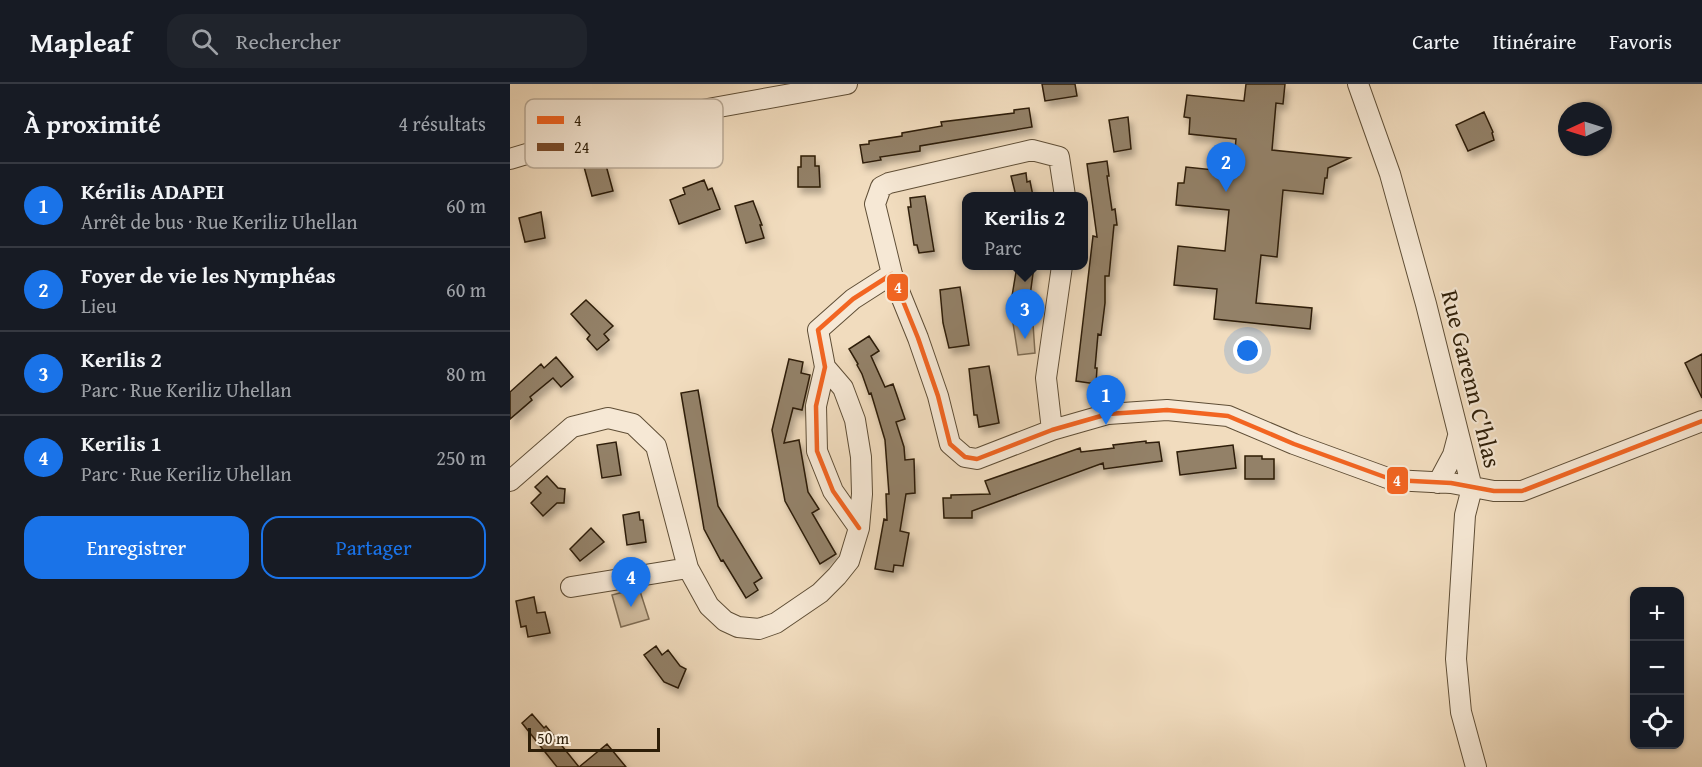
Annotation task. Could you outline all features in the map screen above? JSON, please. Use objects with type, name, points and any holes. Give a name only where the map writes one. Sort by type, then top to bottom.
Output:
[{"type":"street","points":[[723,106],[847,84]]},
{"type":"street","name":"Rue Garenn C'hlas","points":[[1358,84],[1390,174],[1472,488],[1494,491],[1522,490],[1702,421]]},
{"type":"street","points":[[1064,192],[1059,157],[1032,150],[889,183],[881,187],[875,204],[892,274],[938,396],[950,444],[965,458],[976,459],[1052,430],[1108,414],[1167,410],[1228,416],[1294,444],[1393,480],[1472,488],[1466,515],[1456,659],[1461,711],[1476,767]]},
{"type":"street","points":[[510,159],[525,154]]},
{"type":"street","points":[[1052,430],[1047,378],[1061,270]]},
{"type":"street","points":[[859,528],[833,491],[817,451],[816,406],[825,367],[818,330],[853,298],[892,274]]},
{"type":"street","points":[[510,481],[572,427],[608,418],[633,423],[656,446],[688,568],[709,606],[725,621],[738,627],[759,629],[776,623],[820,593],[849,561],[859,528],[862,494],[861,457],[855,420],[843,388],[825,367]]},
{"type":"street","points":[[1438,483],[1453,455],[1459,433]]},
{"type":"street","points":[[571,587],[688,568]]},
{"type":"shaded area","points":[[1013,323],[1033,324],[1035,353],[1018,355]]},
{"type":"shaded area","points":[[639,588],[649,619],[621,627],[612,595]]},
{"type":"building","points":[[1042,84],[1075,84],[1077,96],[1045,101]]},
{"type":"building","points":[[1246,84],[1285,84],[1283,104],[1276,103],[1272,150],[1350,158],[1328,168],[1323,194],[1283,190],[1277,257],[1261,255],[1256,303],[1312,308],[1310,329],[1214,319],[1217,289],[1174,285],[1178,246],[1225,251],[1229,210],[1176,205],[1178,183],[1184,183],[1186,167],[1233,172],[1236,139],[1189,134],[1190,118],[1184,117],[1187,95],[1244,101]]},
{"type":"building","points":[[1029,108],[1032,127],[920,146],[920,151],[880,157],[881,160],[863,163],[860,145],[869,144],[869,141],[942,126],[941,122],[1014,113],[1014,110]]},
{"type":"building","points":[[1484,112],[1494,140],[1468,151],[1456,125]]},
{"type":"building","points":[[1128,117],[1131,149],[1114,152],[1109,120]]},
{"type":"building","points":[[801,156],[815,156],[815,166],[819,166],[820,187],[798,187],[798,167],[801,167]]},
{"type":"building","points":[[1107,161],[1112,210],[1115,209],[1117,225],[1114,225],[1109,276],[1105,276],[1105,303],[1101,335],[1098,334],[1095,368],[1097,368],[1096,384],[1076,381],[1093,236],[1097,237],[1087,164]]},
{"type":"building","points":[[584,168],[607,168],[613,191],[592,196]]},
{"type":"building","points":[[1026,173],[1027,182],[1030,181],[1032,192],[1015,192],[1011,176]]},
{"type":"building","points":[[704,180],[708,190],[712,188],[720,209],[679,224],[670,200],[685,194],[683,188]]},
{"type":"building","points":[[925,196],[934,251],[919,253],[917,245],[914,245],[908,207],[911,207],[910,198]]},
{"type":"building","points":[[753,201],[764,238],[746,243],[735,206]]},
{"type":"building","points":[[541,212],[545,238],[525,242],[519,218]]},
{"type":"building","points":[[1016,270],[1033,270],[1027,304],[1011,302]]},
{"type":"building","points":[[960,287],[969,345],[949,348],[943,323],[940,290]]},
{"type":"building","points":[[586,300],[613,326],[604,334],[609,340],[597,350],[587,339],[590,335],[571,314]]},
{"type":"building","points":[[869,336],[879,351],[871,356],[885,387],[893,384],[905,419],[896,422],[904,447],[905,460],[914,459],[915,493],[906,494],[900,531],[909,533],[903,566],[894,565],[893,572],[875,569],[884,519],[887,520],[886,494],[889,494],[885,440],[871,393],[869,394],[858,364],[849,349]]},
{"type":"building","points":[[1702,354],[1702,398],[1685,363]]},
{"type":"building","points":[[556,357],[573,377],[561,387],[553,378],[530,397],[532,400],[510,419],[510,392],[541,364],[544,368]]},
{"type":"building","points":[[789,359],[803,362],[801,373],[810,375],[802,410],[793,408],[784,443],[799,440],[808,492],[819,509],[812,513],[836,554],[820,564],[785,501],[772,430]]},
{"type":"building","points":[[989,366],[999,423],[979,427],[977,415],[974,415],[969,369]]},
{"type":"building","points":[[698,390],[718,506],[762,578],[754,583],[758,590],[746,598],[723,560],[721,561],[704,529],[681,393]]},
{"type":"building","points":[[1146,441],[1146,443],[1159,442],[1162,461],[1104,469],[1103,463],[972,511],[972,518],[944,518],[943,498],[951,498],[951,495],[990,494],[985,481],[1080,448],[1081,452]]},
{"type":"building","points":[[616,442],[621,475],[602,478],[597,445]]},
{"type":"building","points":[[1233,445],[1236,468],[1180,475],[1177,452]]},
{"type":"building","points":[[1245,456],[1274,459],[1274,479],[1245,479]]},
{"type":"building","points":[[547,476],[558,488],[565,489],[564,503],[557,503],[543,516],[531,503],[541,493],[535,487]]},
{"type":"building","points":[[639,512],[640,520],[643,520],[646,542],[627,545],[623,515]]},
{"type":"building","points":[[591,528],[604,542],[580,561],[570,549]]},
{"type":"building","points":[[534,597],[537,613],[545,612],[550,633],[528,637],[526,626],[521,627],[516,601]]},
{"type":"building","points":[[656,646],[662,655],[668,650],[680,666],[686,669],[678,688],[664,682],[644,655]]},
{"type":"building","points":[[532,714],[544,728],[546,726],[579,767],[557,767],[522,723]]},
{"type":"building","points":[[607,744],[626,767],[579,767]]},
{"type":"transit line","name":"4","points":[[859,528],[833,491],[817,451],[816,406],[825,367],[818,330],[853,299],[892,274],[938,396],[950,444],[965,457],[977,459],[1052,430],[1108,414],[1167,410],[1228,416],[1294,444],[1393,480],[1451,483],[1494,491],[1522,491],[1702,421]]},
{"type":"place","name":"Foyer de vie les Nymphéas","points":[[1226,192]]},
{"type":"place","name":"Kerilis 2","points":[[1025,339]]},
{"type":"place","name":"Kérilis ADAPEI","points":[[1106,425]]},
{"type":"place","name":"Kerilis 1","points":[[631,607]]}]
